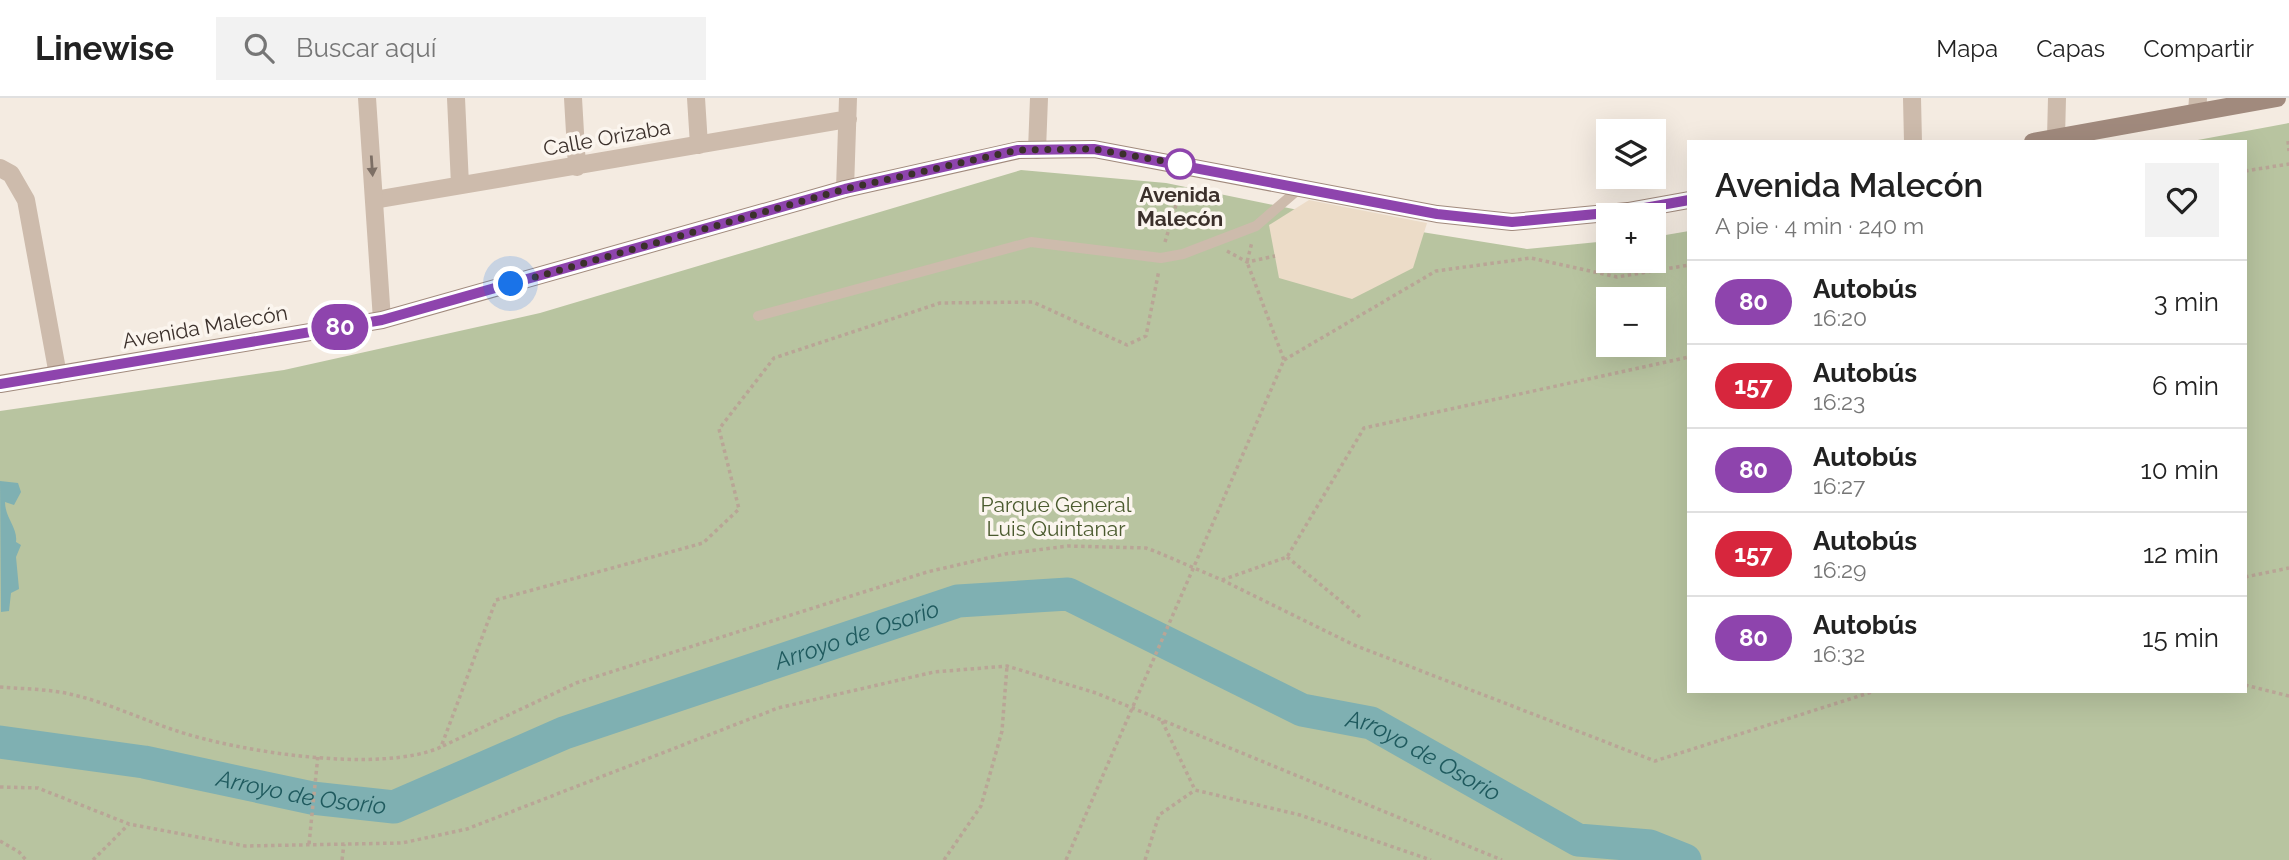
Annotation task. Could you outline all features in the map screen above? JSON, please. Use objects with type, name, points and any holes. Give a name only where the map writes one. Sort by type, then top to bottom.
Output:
[{"type":"main road","points":[[2044,140],[2198,105],[2277,98]]},
{"type":"main road","name":"Avenida Malecón","points":[[0,384],[382,320],[845,189],[1018,150],[1094,149],[1437,214],[1512,222],[1628,211],[1687,200]]},
{"type":"street","points":[[367,98],[382,320]]},
{"type":"street","points":[[456,98],[460,185]]},
{"type":"street","points":[[573,98],[578,167]]},
{"type":"street","points":[[696,98],[699,145]]},
{"type":"street","points":[[845,189],[848,98]]},
{"type":"street","points":[[1037,150],[1038,98]]},
{"type":"street","points":[[1912,98],[1913,140]]},
{"type":"street","points":[[2056,138],[2057,98]]},
{"type":"street","name":"Calle Orizaba","points":[[374,200],[848,119]]},
{"type":"street","points":[[0,168],[11,174],[26,200],[58,376]]},
{"type":"lane","points":[[758,316],[1031,242],[1161,258],[1213,244],[1256,226],[1300,188]]},
{"type":"path","points":[[2288,141],[2289,151]]},
{"type":"path","points":[[2247,171],[2289,164]]},
{"type":"path","points":[[441,747],[496,600],[703,543],[739,509],[719,429],[774,358],[940,303],[1033,302],[1126,345],[1146,336],[1161,258],[1179,195]]},
{"type":"path","points":[[1275,256],[1247,262],[1284,360]]},
{"type":"path","points":[[1066,860],[1284,360],[1436,271],[1531,258],[1617,277],[1687,265]]},
{"type":"path","points":[[1222,580],[1287,558],[1364,428],[1687,357]]},
{"type":"path","points":[[0,687],[74,695],[177,732],[247,750],[318,755],[421,756],[576,683],[953,566],[1005,554],[1068,546],[1146,548],[1222,580],[1354,645],[1655,761],[1869,693]]},
{"type":"path","points":[[1287,558],[1360,617]]},
{"type":"path","points":[[2247,577],[2289,568]]},
{"type":"path","points":[[944,860],[981,807],[1002,731],[1007,666]]},
{"type":"path","points":[[0,787],[38,789],[129,824],[245,846],[402,843],[467,829],[778,709],[934,672],[1007,666],[1057,679],[1502,860]]},
{"type":"path","points":[[2247,686],[2289,696]]},
{"type":"path","points":[[1162,721],[1195,790]]},
{"type":"path","points":[[309,845],[318,755]]},
{"type":"path","points":[[1145,860],[1159,815],[1195,790],[1300,815],[1431,860]]},
{"type":"path","points":[[93,860],[129,824]]},
{"type":"path","points":[[0,841],[19,852],[26,860]]},
{"type":"path","points":[[342,860],[344,844]]},
{"type":"green space","name":"Parque General Luis Quintanar","points":[[2289,123],[2289,860],[0,860],[0,411],[284,370],[540,313],[1021,170],[1166,183],[1347,220],[1527,249],[1596,242],[1596,273],[1666,273],[1666,235],[1687,231],[1687,693],[2247,693],[2247,140],[2198,140]]},
{"type":"shaded area","points":[[1309,200],[1427,223],[1413,268],[1352,299],[1279,278],[1269,225]]},
{"type":"water","points":[[0,481],[18,483],[21,492],[14,505],[5,502],[16,542],[21,545],[16,557],[19,589],[11,593],[9,611],[1,612]]},
{"type":"waterway","name":"Arroyo de Osorio","points":[[0,742],[144,762],[312,798],[394,807],[564,733],[958,601],[1068,594],[1302,710],[1371,723],[1578,840],[1650,846],[1685,860]]},
{"type":"bus line","name":"80","points":[[0,384],[382,320],[845,189],[1018,150],[1094,149],[1437,214],[1512,222],[1628,211],[1687,200]]},
{"type":"place","name":"Avenida Malecón","points":[[1180,164]]},
{"type":"route","points":[[511,284],[845,189],[1018,150],[1094,149],[1180,164]]}]
